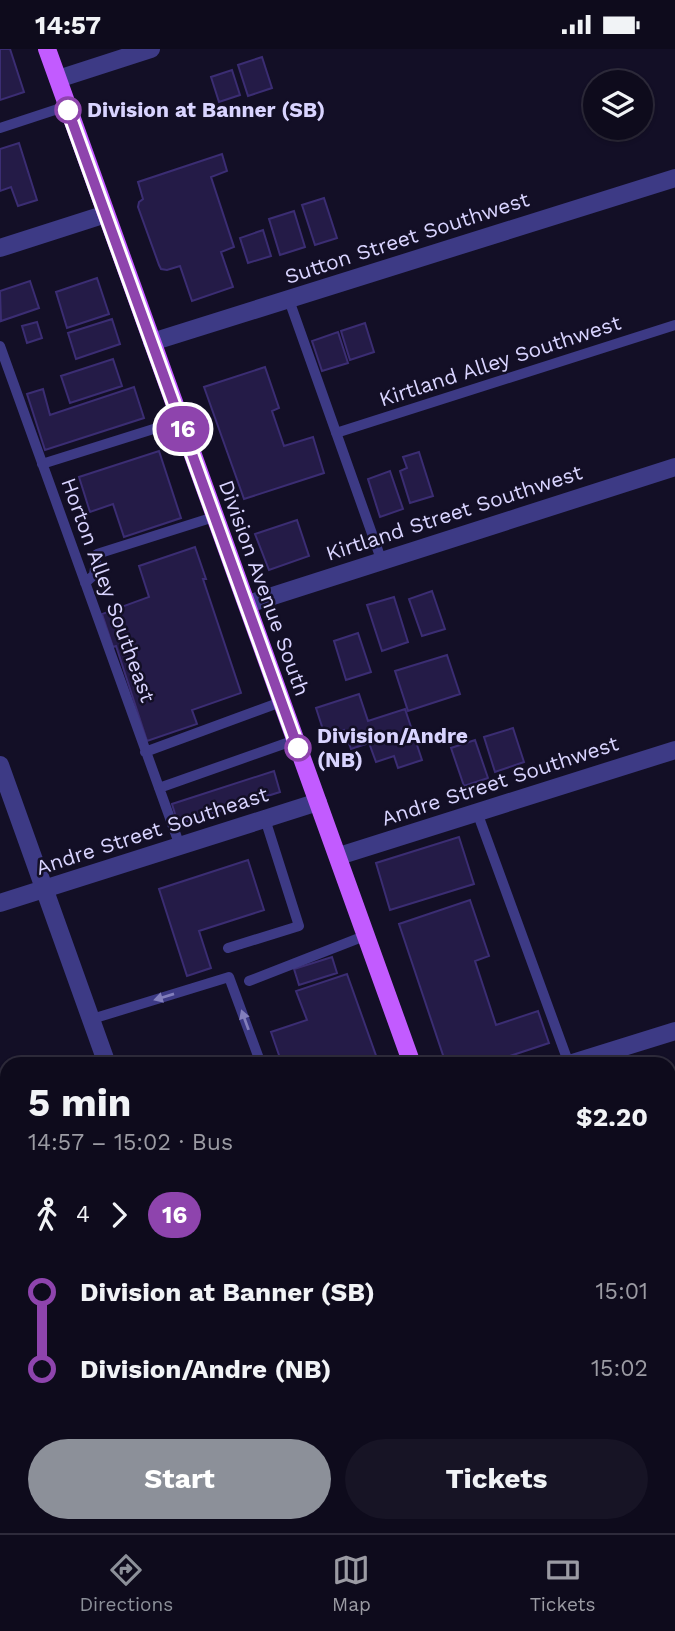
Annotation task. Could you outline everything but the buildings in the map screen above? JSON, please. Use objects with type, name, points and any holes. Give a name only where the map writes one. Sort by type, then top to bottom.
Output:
[{"type":"main road","name":"Division Avenue South","points":[[47,49],[410,1057]]},
{"type":"street","points":[[58,79],[152,49]]},
{"type":"street","name":"Sutton Street Southwest","points":[[152,342],[675,178]]},
{"type":"street","points":[[0,248],[106,214]]},
{"type":"street","name":"Kirtland Street Southwest","points":[[248,604],[381,559],[675,467]]},
{"type":"street","name":"Andre Street Southwest","points":[[339,856],[675,750]]},
{"type":"street","points":[[0,765],[105,1057]]},
{"type":"street","name":"Andre Street Southeast","points":[[0,903],[318,802]]},
{"type":"street","points":[[591,1057],[675,1031]]},
{"type":"lane","points":[[0,128],[67,106]]},
{"type":"lane","points":[[289,300],[381,559]]},
{"type":"lane","name":"Kirtland Alley Southwest","points":[[336,433],[675,325]]},
{"type":"lane","name":"Horton Alley Southeast","points":[[0,346],[180,846]]},
{"type":"lane","points":[[42,464],[179,421]]},
{"type":"lane","points":[[85,583],[94,575],[97,554],[214,517]]},
{"type":"lane","points":[[145,752],[281,702]]},
{"type":"lane","points":[[159,788],[295,740]]},
{"type":"lane","points":[[477,811],[566,1057]]},
{"type":"lane","points":[[228,948],[299,926],[265,819]]},
{"type":"lane","points":[[249,981],[367,935]]},
{"type":"lane","points":[[92,1019],[229,977],[258,1057]]},
{"type":"bus line","name":"16","points":[[68,110],[298,748]]},
{"type":"place","name":"Division at Banner (SB)","points":[[68,110]]},
{"type":"place","name":"Division/Andre (NB)","points":[[298,748]]}]
